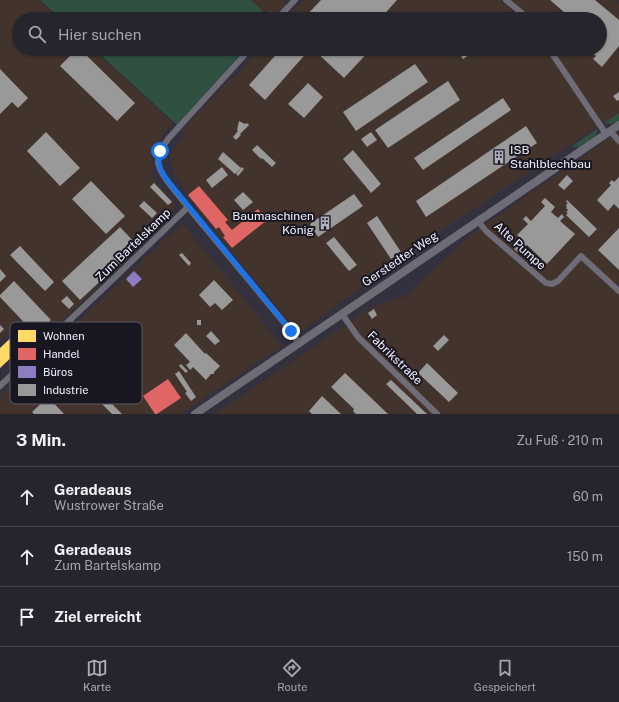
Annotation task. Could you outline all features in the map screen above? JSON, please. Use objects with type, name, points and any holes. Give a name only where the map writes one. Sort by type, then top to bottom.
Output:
[{"type":"street","points":[[284,12],[295,0]]},
{"type":"street","points":[[506,0],[521,12]]},
{"type":"street","points":[[188,207],[159,168],[158,162],[160,151],[168,139],[244,56]]},
{"type":"street","points":[[554,56],[608,132],[619,141]]},
{"type":"street","name":"Gerstedter Weg","points":[[195,414],[619,125]]},
{"type":"street","name":"Zum Bartelskamp","points":[[68,322],[188,207],[291,331],[299,344]]},
{"type":"street","name":"Alte Pumpe","points":[[478,221],[486,231],[546,283],[552,284],[558,281],[581,256],[619,291]]},
{"type":"street","name":"Fabrikstraße","points":[[342,314],[358,337],[438,414]]},
{"type":"street","name":"Zum Bartelskamp","points":[[0,386],[10,377]]},
{"type":"shaded area","points":[[0,0],[21,0],[22,2],[25,0],[38,0],[51,12],[12,12],[12,56],[100,56],[173,123],[151,150],[152,177],[176,205],[170,216],[61,322],[10,322],[10,332],[0,341]]},
{"type":"shaded area","points":[[251,0],[281,0],[293,11],[304,0],[616,0],[619,3],[619,113],[391,264],[383,272],[299,333],[199,211],[175,175],[169,154],[186,134],[182,130],[232,77],[234,78],[253,56],[607,56],[607,12],[273,12],[271,10],[268,12],[264,12]]},
{"type":"shaded area","points":[[619,131],[619,414],[215,414],[373,306],[405,297],[469,236]]},
{"type":"shaded area","points":[[182,223],[282,346],[181,414],[0,414],[0,396],[10,386],[10,404],[142,404],[142,322],[78,322]]},
{"type":"green space","points":[[40,0],[251,0],[264,12],[53,12]]},
{"type":"green space","points":[[102,56],[239,56],[177,125]]},
{"type":"green space","points":[[619,113],[619,121],[610,124],[605,122]]},
{"type":"green space","points":[[597,129],[594,138],[579,148],[572,146]]},
{"type":"building: Wohnen","points":[[10,339],[10,359],[0,368],[0,348]]},
{"type":"building: Handel","points":[[199,186],[228,220],[225,222],[232,230],[258,209],[267,220],[232,248],[223,237],[225,236],[219,227],[216,229],[188,195]]},
{"type":"building: Handel","points":[[168,379],[181,398],[155,414],[143,396]]},
{"type":"building: Büros","points":[[134,271],[142,279],[133,287],[126,279]]},
{"type":"building: Industrie","points":[[321,0],[397,0],[386,12],[310,12]]},
{"type":"building: Industrie","points":[[550,0],[595,0],[619,20],[619,46],[602,67],[593,59],[596,56],[607,56],[607,12],[564,12]]},
{"type":"building: Industrie","points":[[70,56],[87,56],[135,103],[117,121],[60,66]]},
{"type":"building: Industrie","points":[[275,56],[304,56],[265,100],[249,85]]},
{"type":"building: Industrie","points":[[320,56],[364,56],[344,78]]},
{"type":"building: Industrie","points":[[415,64],[428,82],[356,131],[343,112]]},
{"type":"building: Industrie","points":[[0,69],[28,98],[18,108],[12,102],[0,114]]},
{"type":"building: Industrie","points":[[448,81],[460,100],[388,148],[375,130]]},
{"type":"building: Industrie","points":[[308,83],[323,97],[304,118],[288,104]]},
{"type":"building: Industrie","points":[[619,92],[619,100],[617,101],[613,96]]},
{"type":"building: Industrie","points":[[503,98],[511,110],[423,170],[414,158]]},
{"type":"building: Industrie","points":[[239,121],[249,125],[236,140],[233,137],[238,131]]},
{"type":"building: Industrie","points":[[526,126],[537,143],[426,217],[416,201]]},
{"type":"building: Industrie","points":[[46,132],[80,168],[60,186],[27,151]]},
{"type":"building: Industrie","points":[[371,132],[377,140],[367,147],[361,139]]},
{"type":"building: Industrie","points":[[257,145],[276,163],[272,167],[252,150]]},
{"type":"building: Industrie","points":[[353,150],[381,184],[371,193],[343,159]]},
{"type":"building: Industrie","points":[[223,152],[241,168],[235,174],[218,159]]},
{"type":"building: Industrie","points":[[222,167],[228,175],[212,188],[206,180]]},
{"type":"building: Industrie","points":[[242,167],[244,169],[238,176],[236,174]]},
{"type":"building: Industrie","points":[[567,175],[573,181],[564,190],[558,185]]},
{"type":"building: Industrie","points":[[619,177],[619,209],[614,204],[608,211],[597,200],[611,185],[609,183],[612,180],[614,182]]},
{"type":"building: Industrie","points":[[91,181],[125,216],[106,234],[72,199]]},
{"type":"building: Industrie","points":[[154,183],[172,202],[168,205],[150,187]]},
{"type":"building: Industrie","points":[[243,192],[253,202],[243,210],[234,200]]},
{"type":"building: Industrie","points":[[354,194],[363,206],[318,237],[310,224]]},
{"type":"building: Industrie","points":[[545,198],[555,207],[551,212],[558,218],[562,214],[564,217],[560,221],[575,234],[547,264],[527,245],[519,253],[514,249],[523,241],[517,235],[528,224],[523,219],[526,216],[531,221],[545,206],[541,202]]},
{"type":"building: Industrie","points":[[567,200],[597,229],[589,237],[566,215],[568,213],[566,212],[568,210],[566,208],[568,203],[566,202]]},
{"type":"building: Industrie","points":[[144,201],[157,213],[152,218],[139,206]]},
{"type":"building: Industrie","points":[[377,216],[401,252],[391,259],[367,223]]},
{"type":"building: Industrie","points":[[120,227],[138,246],[80,300],[62,281]]},
{"type":"building: Industrie","points":[[619,228],[619,270],[598,250]]},
{"type":"building: Industrie","points":[[334,237],[357,265],[349,271],[326,243]]},
{"type":"building: Industrie","points":[[20,246],[54,282],[45,291],[10,255]]},
{"type":"building: Industrie","points":[[182,253],[191,263],[189,266],[179,255]]},
{"type":"building: Industrie","points":[[0,269],[6,276],[0,282]]},
{"type":"building: Industrie","points":[[214,280],[233,300],[222,310],[215,303],[210,307],[199,295]]},
{"type":"building: Industrie","points":[[14,281],[51,320],[49,322],[24,322],[0,297],[0,295]]},
{"type":"building: Industrie","points":[[67,296],[74,304],[69,309],[61,301]]},
{"type":"building: Industrie","points":[[374,309],[377,315],[372,319],[368,313]]},
{"type":"building: Industrie","points":[[197,320],[201,320],[201,325],[197,325]]},
{"type":"building: Industrie","points":[[0,325],[4,329],[0,333]]},
{"type":"building: Industrie","points":[[211,331],[220,341],[215,345],[206,336]]},
{"type":"building: Industrie","points":[[186,333],[205,354],[206,353],[220,366],[214,374],[211,374],[206,380],[193,367],[190,370],[186,365],[190,362],[174,345]]},
{"type":"building: Industrie","points":[[444,335],[449,340],[438,351],[433,346]]},
{"type":"building: Industrie","points":[[427,363],[458,393],[449,402],[418,373]]},
{"type":"building: Industrie","points":[[181,364],[188,371],[186,373],[179,366]]},
{"type":"building: Industrie","points":[[179,371],[196,397],[191,401],[175,374]]},
{"type":"building: Industrie","points":[[345,373],[388,414],[356,414],[353,411],[354,409],[331,387]]},
{"type":"building: Industrie","points":[[391,380],[427,414],[417,414],[386,384]]},
{"type":"building: Industrie","points":[[322,396],[341,414],[312,414],[309,411]]},
{"type":"building: Industrie","points":[[41,404],[55,404],[64,414],[34,414],[32,412]]},
{"type":"building: Industrie","points":[[102,404],[112,404],[122,414],[112,414]]},
{"type":"place","name":"ISB Stahlblechbau","points":[[499,157]]},
{"type":"place","name":"Baumaschinen König","points":[[325,223]]},
{"type":"route","points":[[160,151],[158,162],[159,168],[168,181],[291,331]]}]
